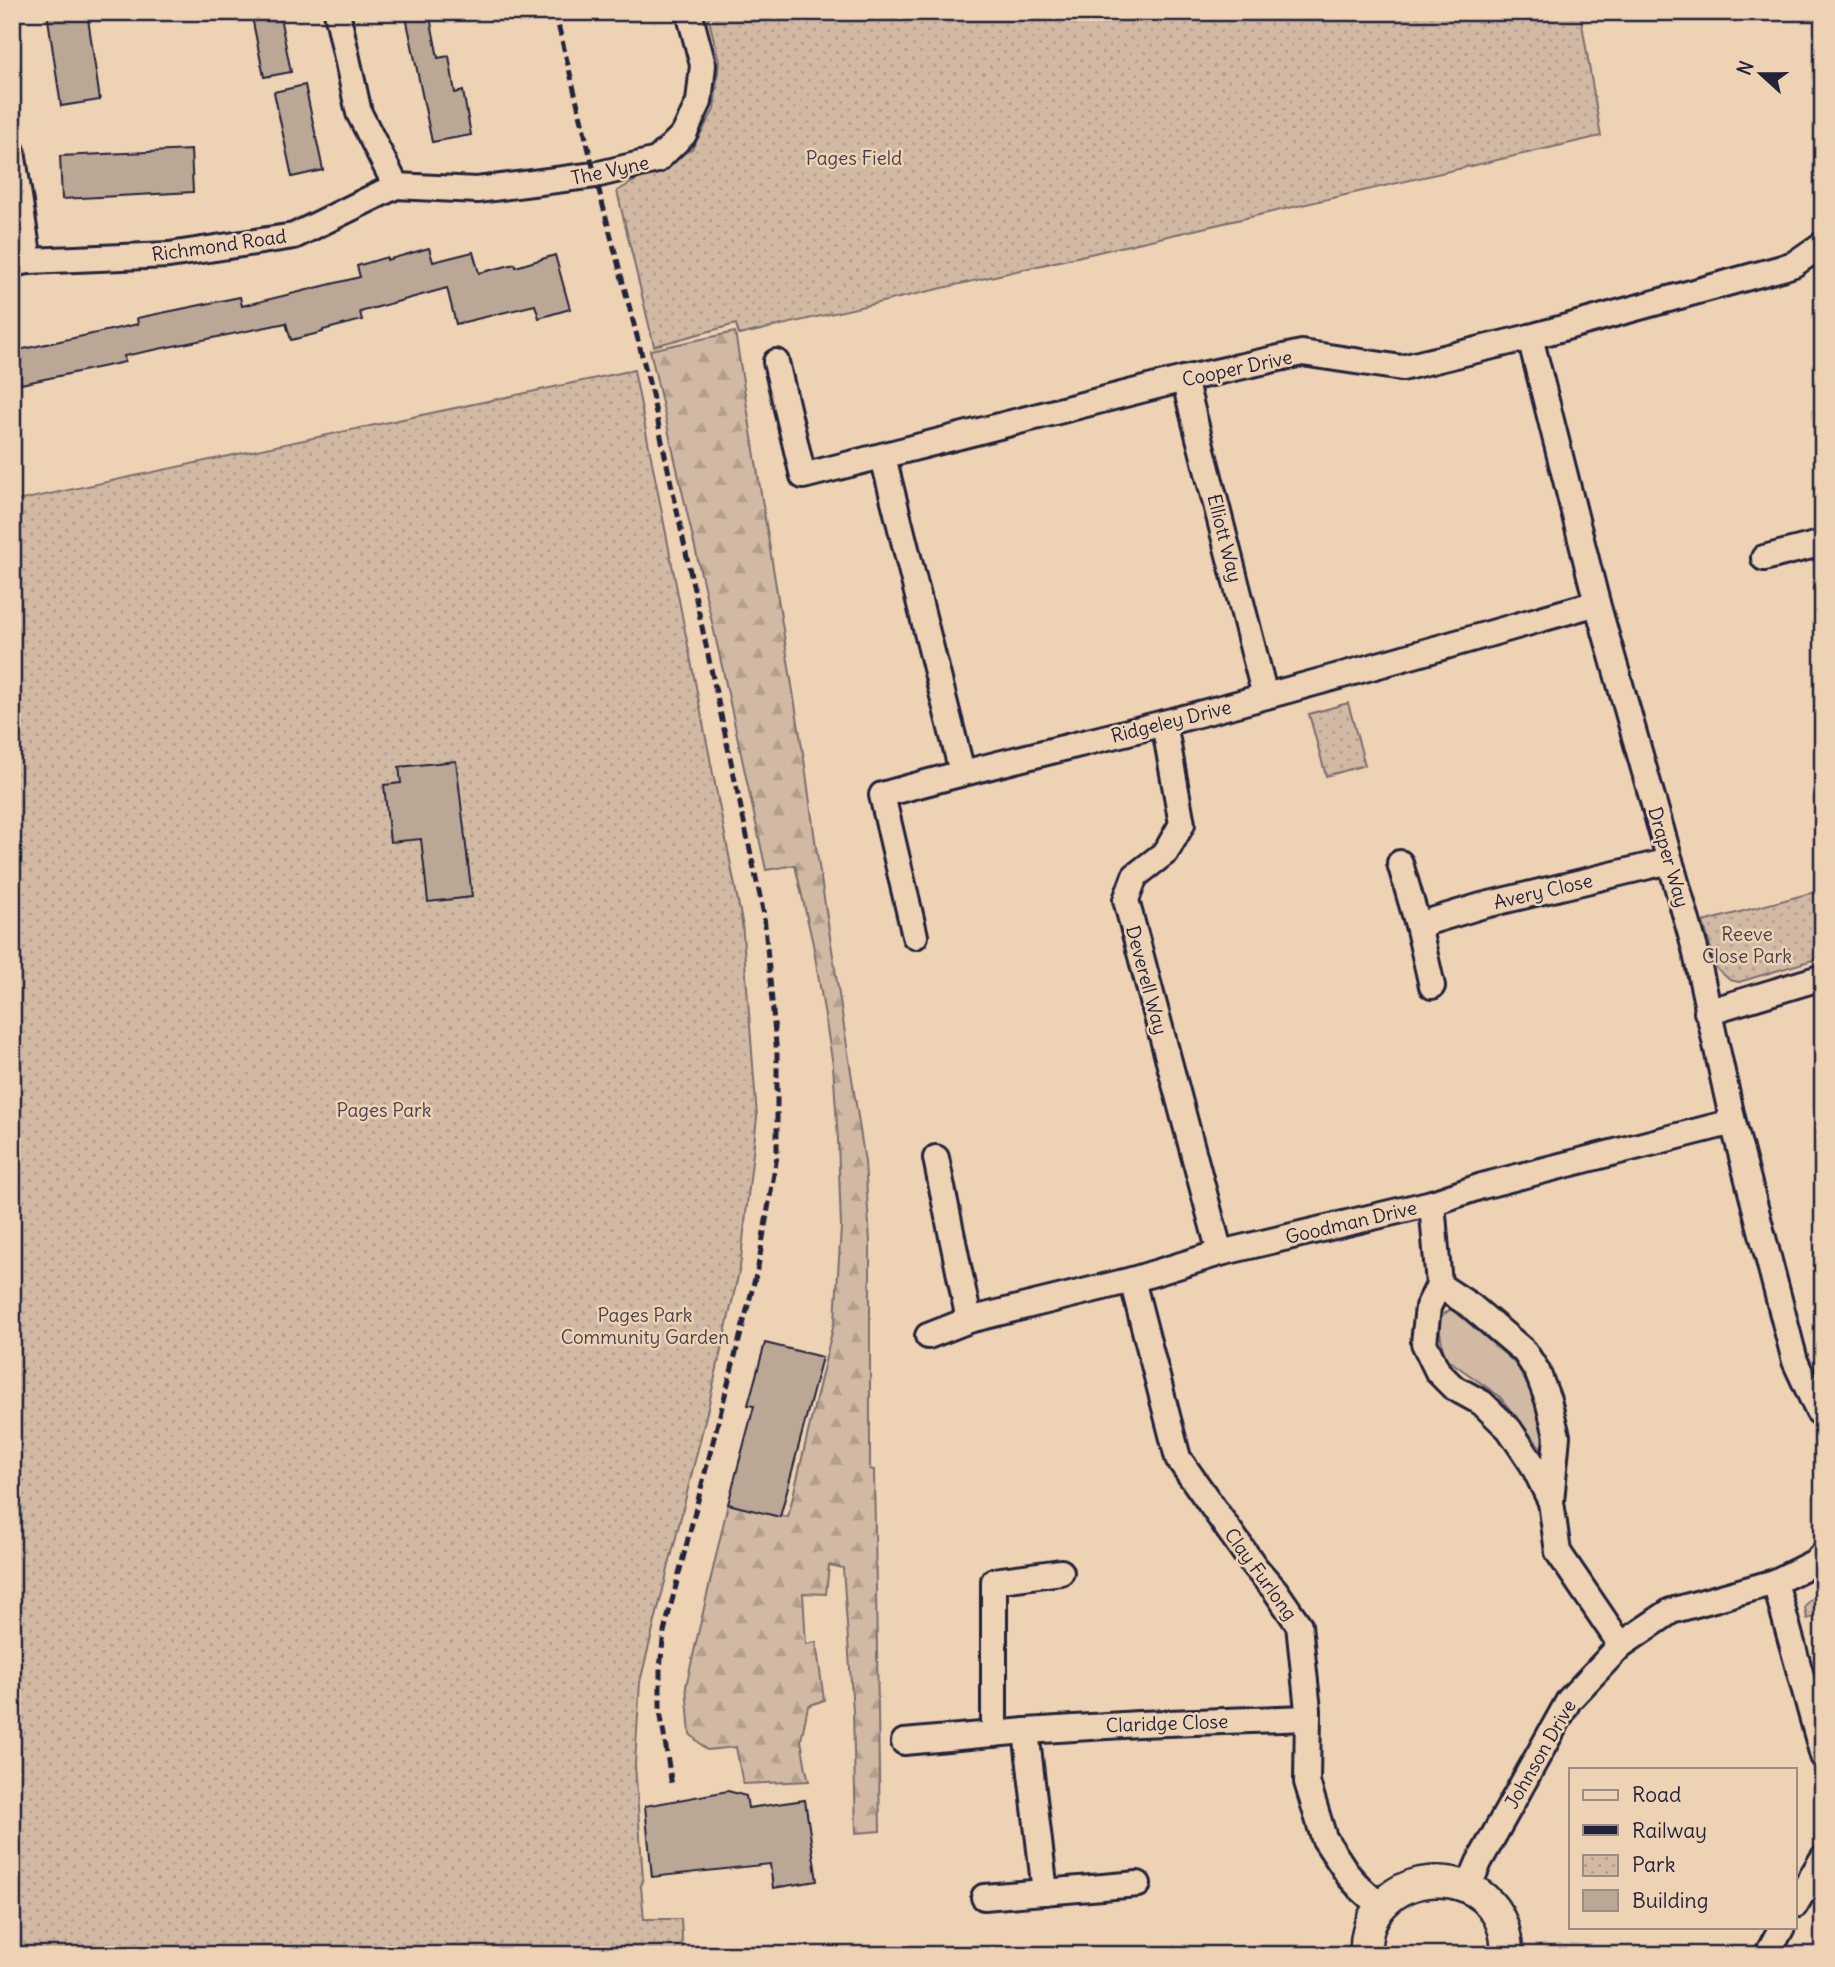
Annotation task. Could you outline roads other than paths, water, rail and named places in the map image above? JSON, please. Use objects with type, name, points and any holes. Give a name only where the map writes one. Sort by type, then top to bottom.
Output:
[{"type":"street","points":[[337,12],[359,113],[396,186]]},
{"type":"street","name":"The Vyne","points":[[524,184],[595,176],[657,160],[684,134],[699,102],[703,65],[689,12]]},
{"type":"street","name":"Richmond Road","points":[[12,151],[20,262],[169,255],[294,236],[396,186],[477,190],[524,184]]},
{"type":"street","name":"Cooper Drive","points":[[776,362],[803,477],[1184,379],[1302,353],[1402,368],[1530,337],[1794,264],[1823,244]]},
{"type":"street","name":"Draper Way","points":[[1530,337],[1597,603],[1695,949],[1733,1122],[1795,1361],[1818,1411],[1823,1415]]},
{"type":"street","name":"Elliott Way","points":[[1184,379],[1265,696]]},
{"type":"street","points":[[883,457],[962,772]]},
{"type":"street","points":[[1764,558],[1823,544]]},
{"type":"street","name":"Ridgeley Drive","points":[[915,936],[882,795],[1385,664],[1597,603]]},
{"type":"street","name":"Deverell Way","points":[[1164,723],[1182,824],[1166,852],[1135,876],[1126,900],[1220,1253]]},
{"type":"street","name":"Avery Close","points":[[1418,925],[1481,906],[1670,861]]},
{"type":"street","points":[[1400,863],[1432,986]]},
{"type":"street","points":[[1707,1012],[1823,977]]},
{"type":"street","name":"Goodman Drive","points":[[928,1336],[969,1320],[1132,1280],[1220,1253],[1432,1203],[1482,1186],[1733,1122]]},
{"type":"street","points":[[936,1158],[969,1320]]},
{"type":"street","points":[[1432,1203],[1439,1285],[1428,1307],[1424,1343],[1438,1372],[1453,1387],[1482,1403],[1510,1429],[1533,1465],[1551,1502]]},
{"type":"street","name":"Clay Furlong","points":[[1132,1280],[1178,1458],[1299,1625],[1308,1718],[1307,1782],[1324,1838],[1349,1876],[1381,1907]]},
{"type":"street","points":[[1439,1285],[1471,1306],[1524,1351],[1537,1371],[1558,1436],[1551,1502],[1558,1552],[1621,1645]]},
{"type":"street","name":"Johnson Drive","points":[[1468,1888],[1479,1862],[1569,1700],[1621,1645],[1671,1611],[1775,1582],[1815,1562],[1823,1554]]},
{"type":"street","points":[[994,1734],[994,1581],[1061,1572]]},
{"type":"street","points":[[1775,1582],[1823,1756]]},
{"type":"street","name":"Claridge Close","points":[[904,1742],[1139,1724],[1308,1718]]},
{"type":"street","points":[[1026,1731],[1045,1892]]},
{"type":"street","points":[[1797,1902],[1823,1858]]},
{"type":"street","points":[[1366,1955],[1370,1925],[1381,1907],[1398,1892],[1419,1883],[1442,1881],[1468,1888],[1486,1900],[1500,1918],[1507,1940],[1507,1955]]},
{"type":"street","points":[[984,1898],[1138,1884]]},
{"type":"street","points":[[1768,1955],[1782,1928]]},
{"type":"railway","points":[[555,12],[651,390],[764,915],[777,1055],[777,1156],[758,1267],[664,1632],[660,1668],[660,1710],[672,1786]]},
{"type":"park label","name":"Pages Field","points":[[854,158]]},
{"type":"park label","name":"Reeve Close Park","points":[[1747,945]]},
{"type":"park label","name":"Pages Park","points":[[384,1110]]},
{"type":"park label","name":"Pages Park Community Garden","points":[[645,1326]]}]
